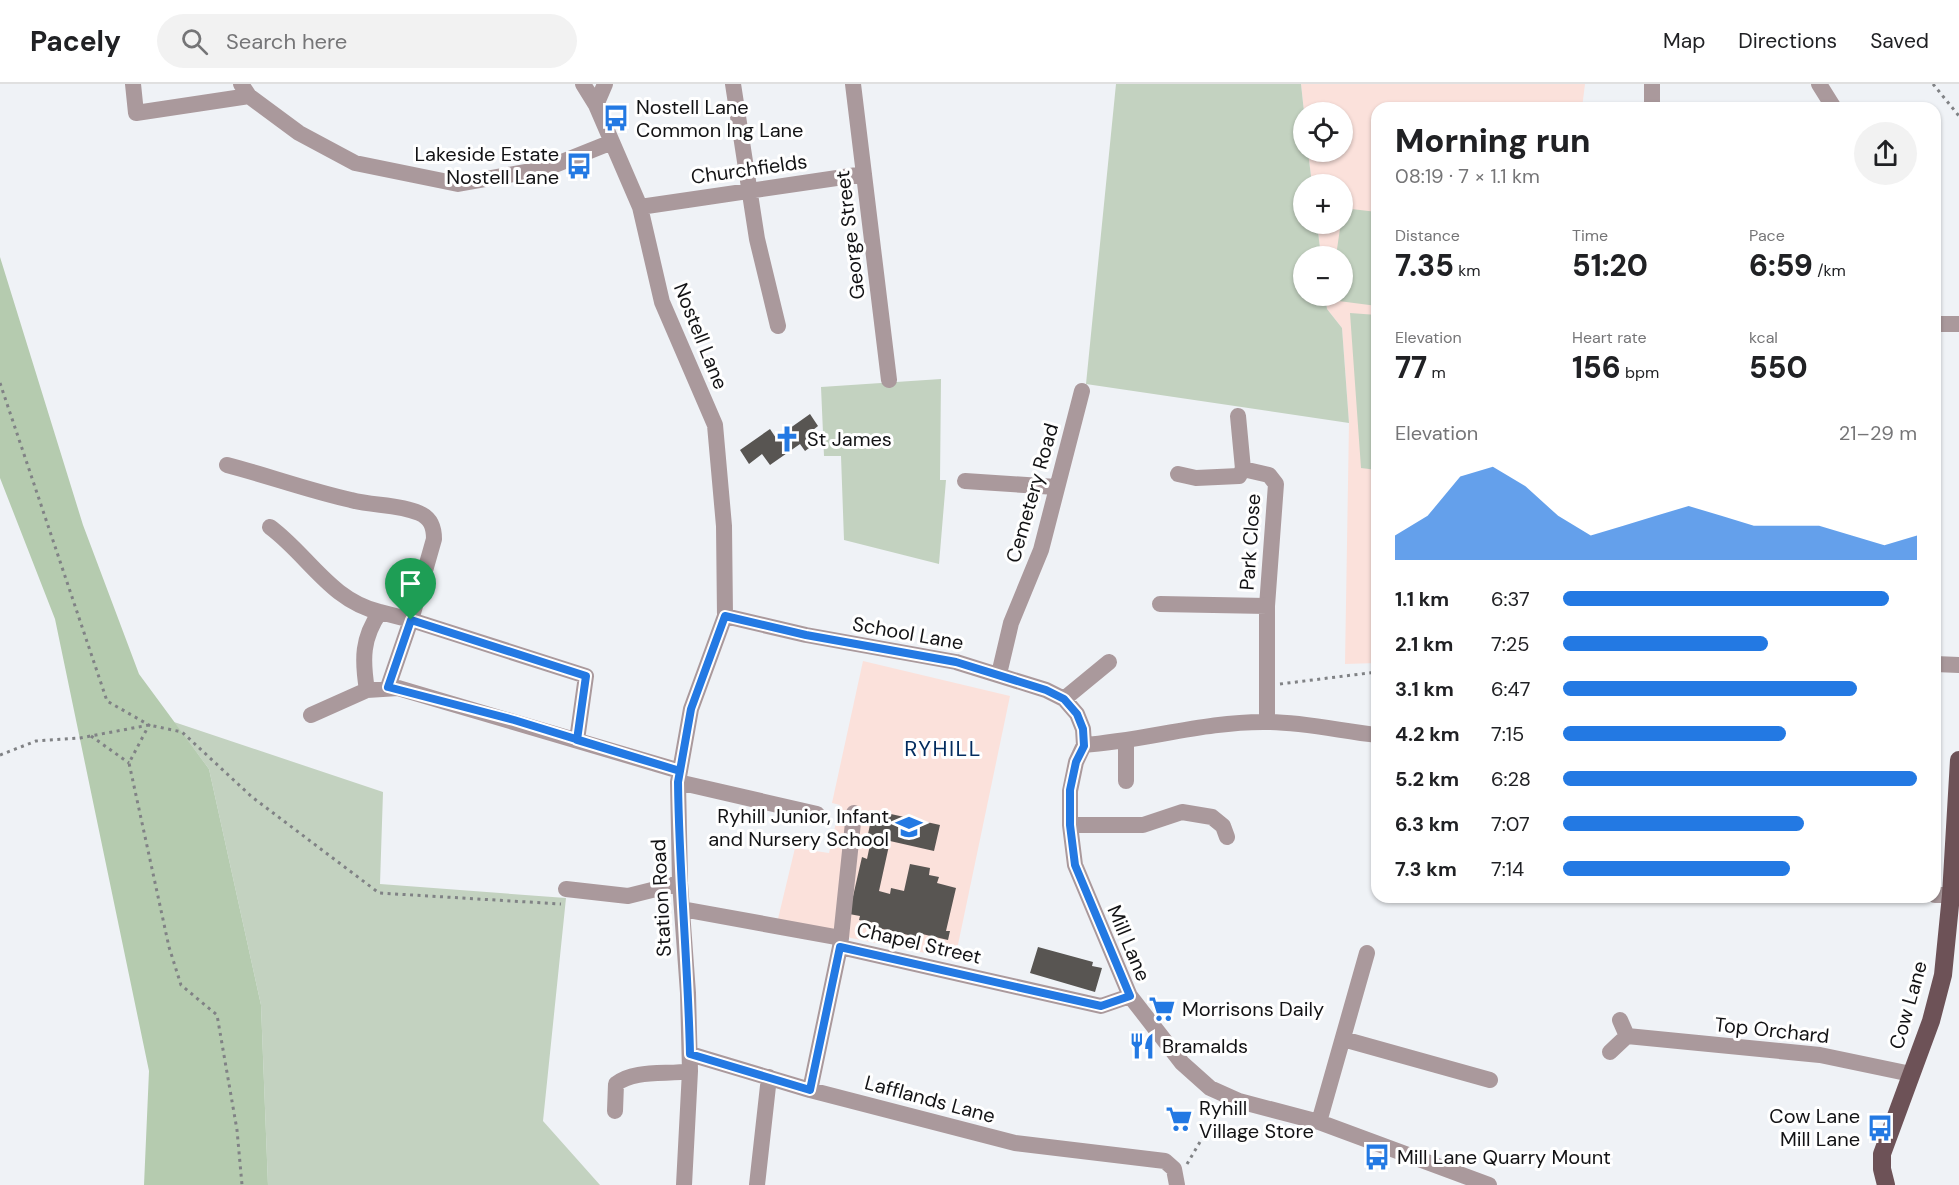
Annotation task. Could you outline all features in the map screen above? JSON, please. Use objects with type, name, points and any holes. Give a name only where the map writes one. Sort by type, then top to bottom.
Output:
[{"type":"main road","name":"Cow Lane","points":[[1886,1185],[1882,1169],[1882,1154],[1931,1021],[1943,975],[1943,895],[1956,874],[1959,760]]},
{"type":"street","points":[[133,84],[136,113],[245,90],[299,133],[355,163],[458,184],[547,168],[612,142]]},
{"type":"street","name":"Nostell Lane","points":[[584,84],[596,105],[640,207],[662,302],[715,425],[724,526],[725,616]]},
{"type":"street","points":[[596,105],[605,84]]},
{"type":"street","points":[[733,84],[757,239],[778,326]]},
{"type":"street","name":"George Street","points":[[853,84],[889,380]]},
{"type":"street","points":[[1652,84],[1652,102]]},
{"type":"street","points":[[1819,84],[1830,102]]},
{"type":"street","name":"Churchfields","points":[[640,207],[864,174]]},
{"type":"street","points":[[1941,324],[1959,324]]},
{"type":"street","name":"Cemetery Road","points":[[999,674],[1011,623],[1041,550],[1082,391]]},
{"type":"street","points":[[1178,474],[1196,478],[1239,476],[1243,469],[1238,416]]},
{"type":"street","points":[[227,465],[335,497],[420,513],[430,520],[434,529],[434,539],[411,620],[388,687]]},
{"type":"street","name":"Park Close","points":[[1243,469],[1269,475],[1276,484],[1267,606],[1267,722]]},
{"type":"street","points":[[964,481],[1056,487]]},
{"type":"street","points":[[270,526],[292,543],[337,592],[364,608],[411,620],[586,676],[577,740]]},
{"type":"street","name":"Park Close","points":[[1160,604],[1267,606]]},
{"type":"street","points":[[367,690],[363,659],[364,644],[371,623],[380,612]]},
{"type":"street","name":"School Lane","points":[[725,616],[830,640],[956,662],[1046,690],[1064,699]]},
{"type":"street","name":"Station Road","points":[[684,1185],[690,1062],[680,883],[679,776],[691,709],[725,616]]},
{"type":"street","points":[[1109,662],[1064,699],[1077,714],[1083,729],[1084,746],[1126,742],[1207,728],[1267,722],[1371,734]]},
{"type":"street","points":[[1941,664],[1959,665]]},
{"type":"street","points":[[311,715],[367,690],[388,687],[577,740],[679,776],[817,814]]},
{"type":"street","points":[[1125,781],[1126,742]]},
{"type":"street","name":"Mill Lane","points":[[1084,746],[1076,762],[1070,790],[1070,825],[1075,865],[1130,996],[1182,1063],[1210,1088],[1227,1096],[1275,1112],[1319,1122],[1489,1185]]},
{"type":"street","points":[[1070,825],[1127,826],[1154,822],[1182,812],[1212,817],[1223,826],[1227,837]]},
{"type":"street","points":[[682,909],[841,943],[854,813]]},
{"type":"street","points":[[566,897],[628,896],[680,883]]},
{"type":"street","name":"Chapel Street","points":[[810,1090],[841,943],[1101,1006],[1130,996]]},
{"type":"street","points":[[1319,1122],[1343,1039],[1353,973],[1367,953]]},
{"type":"street","points":[[1610,1052],[1627,1036],[1620,1020]]},
{"type":"street","name":"Top Orchard","points":[[1627,1036],[1820,1055],[1911,1074]]},
{"type":"street","points":[[1343,1039],[1490,1080]]},
{"type":"street","points":[[615,1111],[616,1084],[626,1076],[670,1075],[690,1062]]},
{"type":"street","name":"Lafflands Lane","points":[[690,1062],[769,1077],[810,1090],[1015,1143],[1166,1161],[1174,1169],[1177,1185]]},
{"type":"street","points":[[757,1185],[769,1077]]},
{"type":"path","points":[[1934,84],[1959,116]]},
{"type":"path","points":[[0,384],[107,701],[149,725],[182,732],[252,797],[379,893],[566,897]]},
{"type":"path","points":[[1267,686],[1371,673]]},
{"type":"path","points":[[0,755],[36,741],[91,736],[149,725]]},
{"type":"path","points":[[149,725],[129,763],[169,947],[181,985],[217,1015],[237,1130],[242,1185]]},
{"type":"path","points":[[91,736],[129,763]]},
{"type":"path","points":[[1184,1170],[1227,1096]]},
{"type":"shaded area","points":[[1301,84],[1585,84],[1583,102],[1371,102],[1371,663],[1345,664],[1349,423],[1342,328],[1327,306],[1353,306],[1353,246],[1320,246],[1318,234],[1353,234],[1353,174],[1311,174],[1309,162],[1353,162],[1353,102],[1303,102]]},
{"type":"shaded area","name":"Ryhill Junior, Infant and Nursery School","points":[[863,661],[1010,696],[955,959],[777,923],[795,848],[829,853],[840,805],[832,803]]},
{"type":"green space","points":[[1116,84],[1301,84],[1303,102],[1293,102],[1293,162],[1309,162],[1311,174],[1293,174],[1293,234],[1318,234],[1320,246],[1293,246],[1293,306],[1327,306],[1342,328],[1349,423],[1086,384]]},
{"type":"green space","points":[[1353,209],[1371,211],[1371,305],[1353,303],[1353,246],[1337,246],[1339,234],[1353,234]]},
{"type":"green space","points":[[0,257],[83,525],[139,674],[209,769],[261,1005],[268,1185],[144,1185],[149,1071],[55,619],[0,478]]},
{"type":"green space","points":[[1350,313],[1371,315],[1371,469],[1361,468]]},
{"type":"green space","points":[[941,379],[940,480],[946,480],[939,564],[844,540],[841,456],[824,456],[821,387]]},
{"type":"green space","points":[[174,722],[383,792],[380,884],[566,898],[543,1121],[600,1185],[268,1185],[261,1005],[209,769]]},
{"type":"building","name":"St James","points":[[810,414],[818,426],[813,430],[820,440],[805,451],[800,444],[770,465],[762,454],[749,464],[740,450],[770,429],[776,438]]},
{"type":"building","points":[[873,810],[940,825],[934,851],[890,841],[879,891],[890,894],[891,888],[904,891],[910,864],[930,868],[929,875],[939,877],[937,883],[956,888],[946,931],[950,931],[948,940],[922,934],[921,938],[874,927],[874,923],[859,920],[860,916],[849,914],[862,857],[867,859],[871,840],[867,839]]},
{"type":"building","points":[[1038,947],[1093,962],[1092,966],[1102,968],[1095,992],[1030,973]]},
{"type":"place","name":"Nostell Lane Common Ing Lane","points":[[616,118]]},
{"type":"place","name":"Lakeside Estate Nostell Lane","points":[[579,166]]},
{"type":"place","name":"St James","points":[[787,439]]},
{"type":"place","name":"Ryhill Junior, Infant and Nursery School","points":[[909,827]]},
{"type":"place","name":"Morrisons Daily","points":[[1162,1009]]},
{"type":"place","name":"Bramalds","points":[[1142,1046]]},
{"type":"place","name":"Ryhill Village Store","points":[[1179,1119]]},
{"type":"place","name":"Cow Lane Mill Lane","points":[[1880,1128]]},
{"type":"place","name":"Mill Lane Quarry Mount","points":[[1377,1157]]},
{"type":"district","name":"RYHILL","points":[[943,748]]},
{"type":"route","points":[[411,620],[388,687],[514,720],[626,756],[680,771],[691,709],[725,616],[865,647],[956,662],[1046,690],[1064,699],[1077,714],[1083,729],[1084,746],[1076,762],[1070,790],[1070,825],[1075,865],[1130,996],[1101,1006],[840,947],[810,1090],[690,1054],[680,883],[678,782],[680,771],[577,740],[586,676],[411,620]]}]
